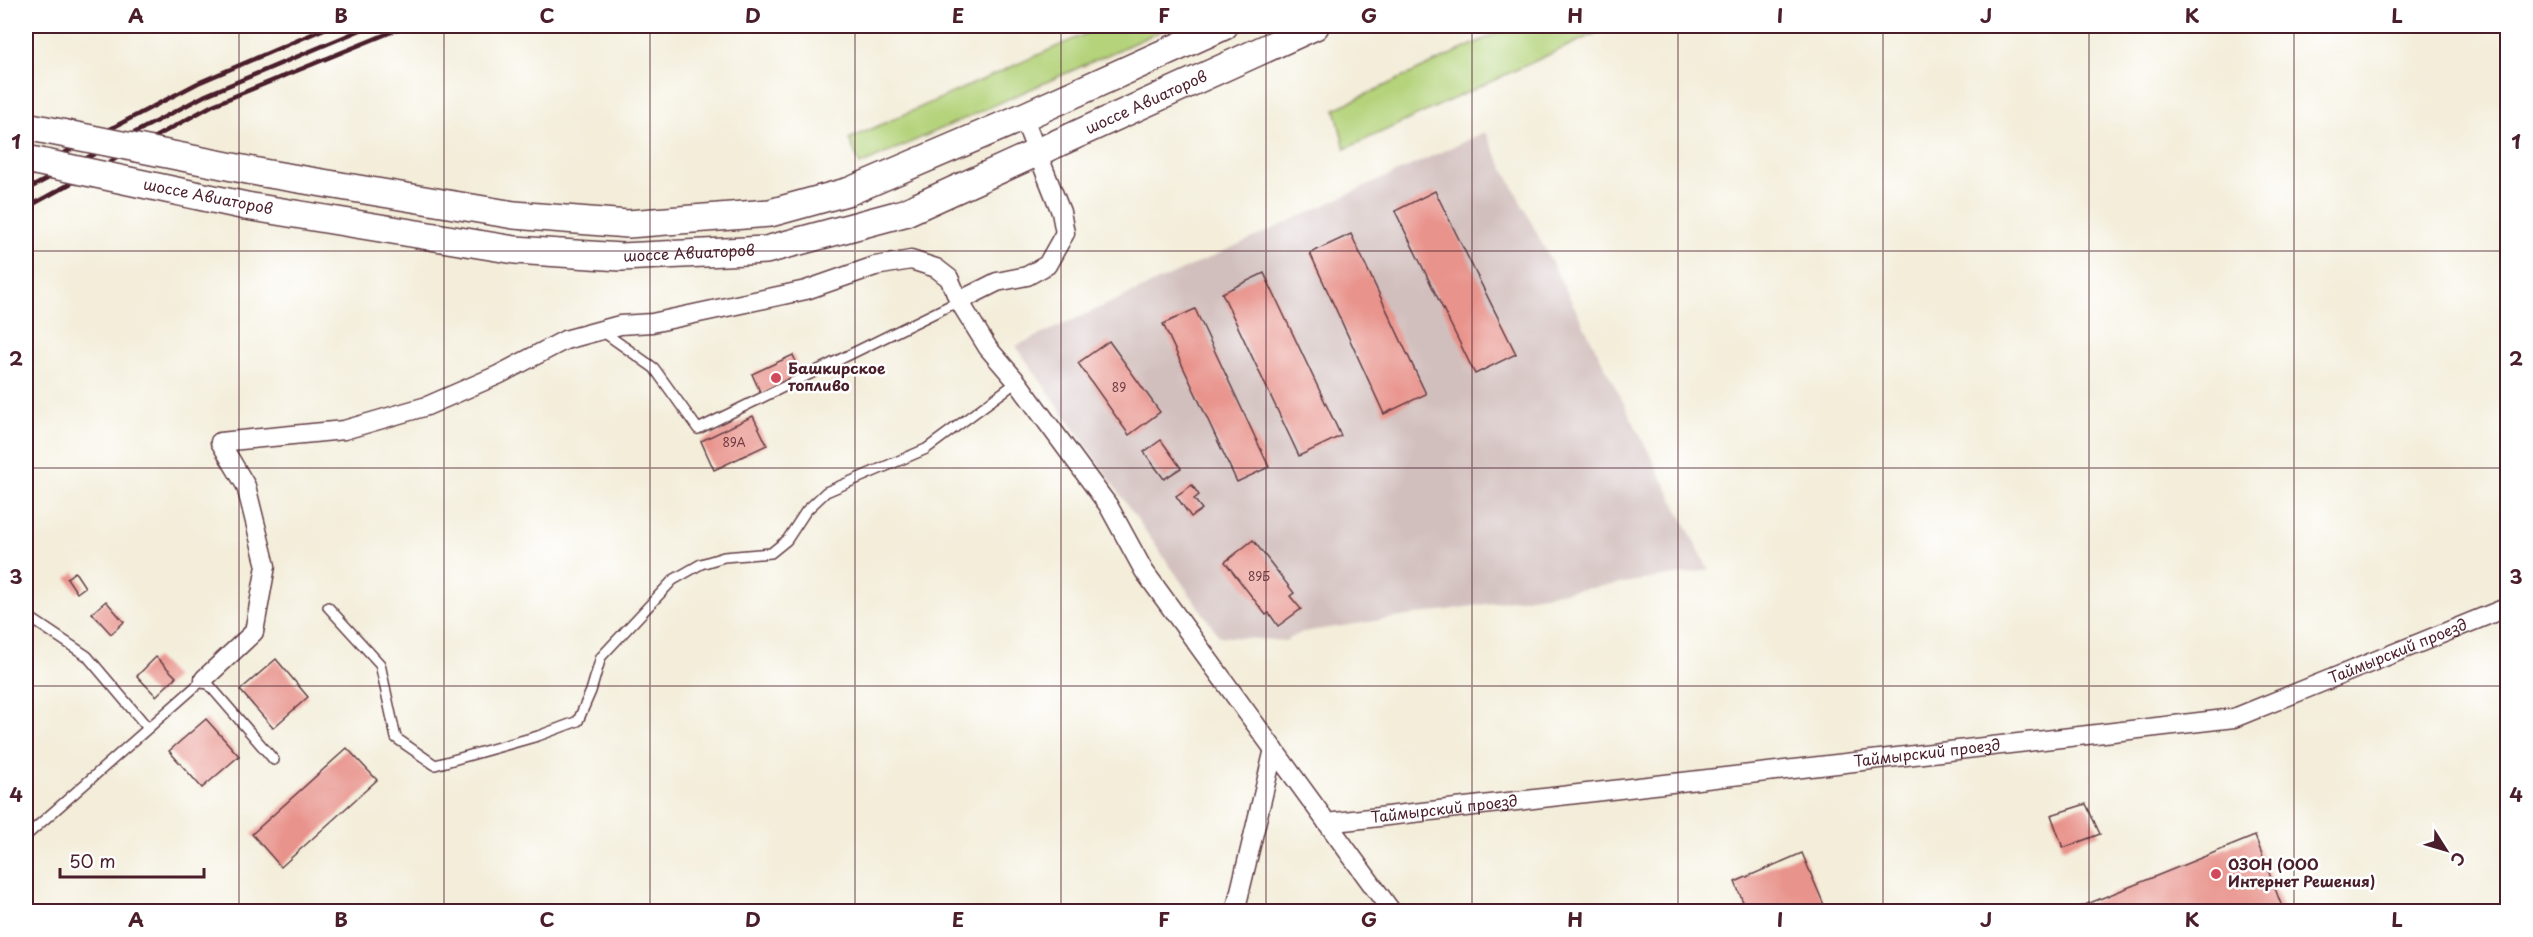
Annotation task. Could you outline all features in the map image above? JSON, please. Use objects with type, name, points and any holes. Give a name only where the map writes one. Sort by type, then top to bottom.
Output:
[{"type":"main road","points":[[26,126],[263,173],[514,215],[628,224],[692,220],[770,213],[850,191],[1023,117],[1224,26]]},
{"type":"main road","name":"шоссе Авиаторов","points":[[26,159],[246,206],[515,250],[621,257],[766,250],[904,213],[1316,26]]},
{"type":"street","points":[[959,301],[998,282],[1037,271],[1047,265],[1065,233],[1061,212],[1023,117]]},
{"type":"street","points":[[204,679],[254,632],[266,566],[246,486],[220,442],[344,430],[406,412],[498,375],[565,340],[620,325],[652,323],[806,290],[875,266],[911,260],[936,268],[949,278],[959,301],[988,348],[1018,383],[1108,505],[1144,571],[1392,912]]},
{"type":"street","name":"Таймырский проезд","points":[[1328,823],[2234,718],[2508,607]]},
{"type":"street","points":[[1235,912],[1274,749]]},
{"type":"lane","points":[[601,330],[654,368],[698,429],[959,301]]},
{"type":"lane","points":[[328,607],[380,664],[396,738],[435,765],[538,736],[578,721],[591,691],[601,657],[673,580],[712,560],[771,553],[787,540],[806,511],[826,492],[926,448],[1010,387]]},
{"type":"lane","points":[[26,615],[87,656],[148,728]]},
{"type":"lane","points":[[26,836],[204,679],[274,760]]},
{"type":"shaded area","points":[[1485,132],[1709,570],[1303,632],[1285,641],[1219,636],[1016,346]]},
{"type":"green space","points":[[1103,26],[1172,26],[860,165],[849,139]]},
{"type":"green space","points":[[1512,26],[1611,26],[1345,149],[1335,109]]},
{"type":"building","points":[[1435,191],[1516,354],[1475,374],[1395,211]]},
{"type":"building","points":[[1351,234],[1426,394],[1384,414],[1310,253]]},
{"type":"building","points":[[1264,273],[1341,436],[1299,456],[1222,293]]},
{"type":"building","points":[[1195,309],[1269,467],[1237,482],[1163,324]]},
{"type":"building","points":[[1109,341],[1160,412],[1129,435],[1078,363]]},
{"type":"building","points":[[793,355],[802,376],[761,394],[752,374]]},
{"type":"building","points":[[753,416],[767,445],[714,470],[701,441]]},
{"type":"building","points":[[1161,440],[1181,468],[1164,479],[1144,452]]},
{"type":"building","points":[[1192,485],[1199,495],[1194,499],[1202,509],[1191,517],[1176,496]]},
{"type":"building","points":[[1253,540],[1294,593],[1290,596],[1301,609],[1278,626],[1269,613],[1266,615],[1225,562]]},
{"type":"building","points":[[75,572],[85,587],[77,593],[67,578]]},
{"type":"building","points":[[106,601],[124,622],[111,634],[92,613]]},
{"type":"building","points":[[156,657],[176,677],[156,696],[137,676]]},
{"type":"building","points":[[276,659],[308,697],[273,728],[240,690]]},
{"type":"building","points":[[206,719],[239,756],[202,788],[169,751]]},
{"type":"building","points":[[347,748],[377,780],[281,867],[252,834]]},
{"type":"building","points":[[2086,804],[2100,834],[2063,848],[2051,815]]},
{"type":"building","name":"ОЗОН (ООО Интернет Решения)","points":[[2255,836],[2284,912],[2070,912],[2070,911]]},
{"type":"building","points":[[1802,853],[1827,912],[1747,912],[1735,882]]},
{"type":"railway","points":[[26,173],[198,83],[331,26]]},
{"type":"railway","points":[[26,190],[206,95],[370,26]]},
{"type":"railway","points":[[26,208],[213,105],[406,26]]},
{"type":"place","name":"Башкирское топливо","points":[[776,378]]},
{"type":"place","name":"ОЗОН (ООО Интернет Решения)","points":[[2216,874]]}]
